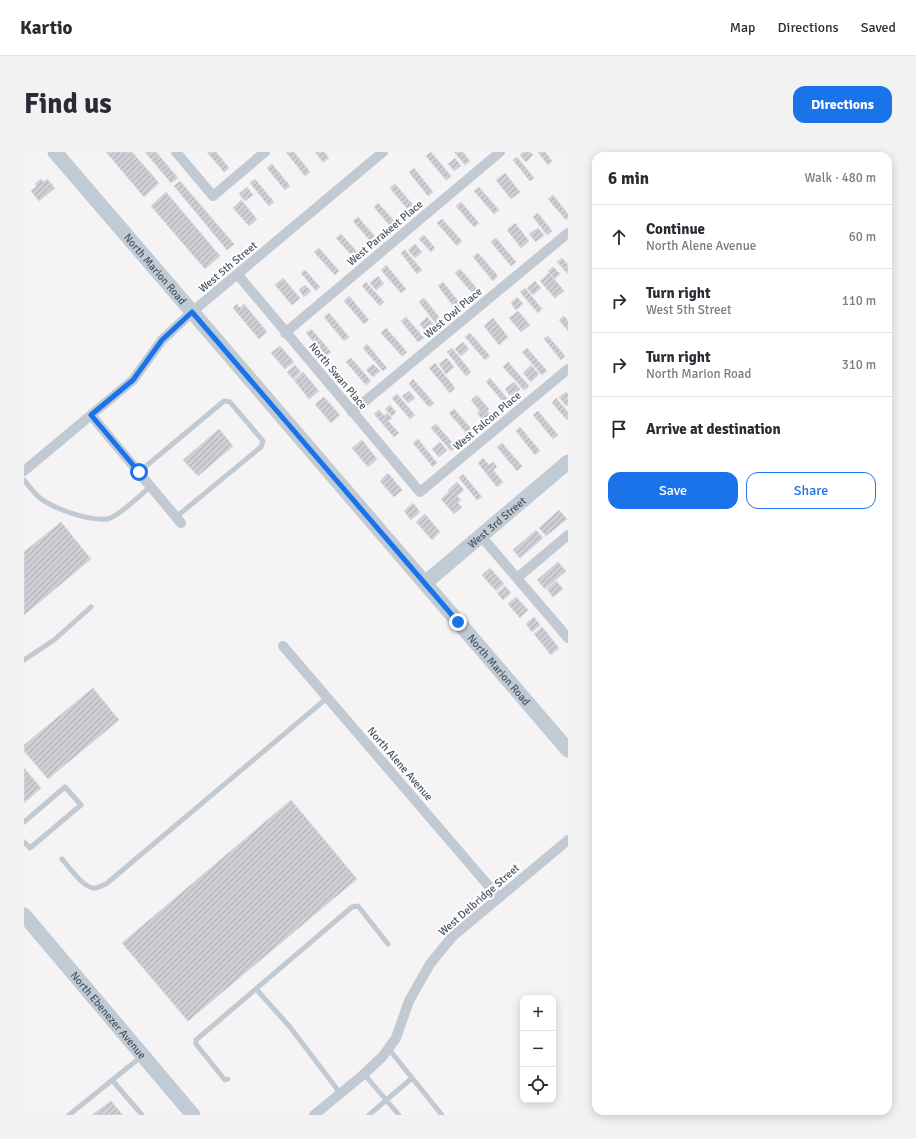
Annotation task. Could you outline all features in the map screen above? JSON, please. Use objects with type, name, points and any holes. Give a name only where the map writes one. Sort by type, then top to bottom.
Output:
[{"type":"main road","name":"North Marion Road","points":[[56,152],[568,750]]},
{"type":"main road","name":"West 3rd Street","points":[[425,583],[568,462]]},
{"type":"main road","name":"North Ebenezer Avenue","points":[[24,915],[193,1115]]},
{"type":"street","points":[[176,152],[213,196],[265,152]]},
{"type":"street","name":"West 5th Street","points":[[24,470],[133,380],[162,340],[192,312],[383,152]]},
{"type":"street","name":"West Parakeet Place","points":[[285,333],[500,152]]},
{"type":"street","name":"West Owl Place","points":[[352,412],[568,233]]},
{"type":"street","name":"North Swan Place","points":[[238,275],[285,333],[420,492]]},
{"type":"street","name":"West Falcon Place","points":[[420,492],[568,369]]},
{"type":"street","points":[[91,415],[178,520]]},
{"type":"street","points":[[517,578],[568,535]]},
{"type":"street","points":[[481,536],[568,638]]},
{"type":"street","name":"North Alene Avenue","points":[[283,646],[499,898]]},
{"type":"street","name":"West Delbridge Street","points":[[314,1115],[364,1074],[383,1056],[396,1038],[410,1001],[430,964],[452,937],[568,840]]},
{"type":"lane","points":[[139,472],[224,402],[230,402],[263,441],[261,446],[178,520]]},
{"type":"lane","points":[[24,480],[40,498],[59,510],[87,517],[108,519],[121,511],[151,486]]},
{"type":"lane","points":[[24,660],[54,640],[91,607]]},
{"type":"lane","points":[[62,859],[89,888],[95,888],[106,884],[327,698]]},
{"type":"lane","points":[[24,822],[65,787],[81,805],[30,848],[24,842]]},
{"type":"lane","points":[[228,1079],[225,1080],[196,1044],[196,1040],[352,907],[358,906],[388,944]]},
{"type":"lane","points":[[256,989],[290,1027],[340,1093]]},
{"type":"lane","points":[[388,1048],[442,1115]]},
{"type":"lane","points":[[69,1115],[143,1055]]},
{"type":"lane","points":[[364,1074],[399,1115]]},
{"type":"lane","points":[[369,1115],[412,1078]]},
{"type":"lane","points":[[112,1080],[142,1115]]},
{"type":"building","points":[[106,152],[132,152],[159,183],[144,197]]},
{"type":"building","points":[[145,152],[156,152],[178,178],[171,183]]},
{"type":"building","points":[[207,152],[216,152],[229,168],[224,172]]},
{"type":"building","points":[[286,152],[294,152],[310,172],[305,176]]},
{"type":"building","points":[[315,152],[324,152],[329,158],[323,162]]},
{"type":"building","points":[[431,152],[451,176],[446,180],[426,156]]},
{"type":"building","points":[[454,152],[463,152],[470,161],[465,165]]},
{"type":"building","points":[[523,152],[530,152],[533,155],[526,162],[520,155]]},
{"type":"building","points":[[538,152],[545,152],[552,161],[548,165]]},
{"type":"building","points":[[517,157],[534,178],[530,181],[513,160]]},
{"type":"building","points":[[455,158],[461,166],[454,171],[448,164]]},
{"type":"building","points":[[272,164],[290,186],[285,190],[267,168]]},
{"type":"building","points":[[414,168],[433,192],[428,196],[409,172]]},
{"type":"building","points":[[505,173],[520,192],[511,199],[496,180]]},
{"type":"building","points":[[41,179],[43,182],[47,179],[55,188],[39,201],[31,191],[37,186],[35,184]]},
{"type":"building","points":[[255,179],[274,202],[269,206],[250,183]]},
{"type":"building","points":[[180,181],[234,244],[227,250],[174,186]]},
{"type":"building","points":[[395,184],[415,207],[410,212],[390,188]]},
{"type":"building","points":[[247,187],[253,195],[245,201],[239,194]]},
{"type":"building","points":[[479,187],[499,210],[494,214],[474,191]]},
{"type":"building","points":[[166,192],[220,256],[205,269],[151,206]]},
{"type":"building","points":[[553,195],[568,214],[568,218],[566,220],[548,199]]},
{"type":"building","points":[[241,200],[257,219],[249,226],[233,208]]},
{"type":"building","points":[[461,202],[479,223],[474,227],[456,206]]},
{"type":"building","points":[[378,203],[396,223],[391,227],[374,207]]},
{"type":"building","points":[[538,213],[552,231],[547,235],[533,217]]},
{"type":"building","points":[[358,217],[377,239],[372,243],[353,221]]},
{"type":"building","points":[[442,219],[462,241],[457,246],[437,223]]},
{"type":"building","points":[[515,223],[529,241],[521,248],[507,230]]},
{"type":"building","points":[[538,228],[544,235],[536,242],[529,234]]},
{"type":"building","points":[[341,234],[359,254],[354,258],[336,238]]},
{"type":"building","points":[[424,235],[435,248],[431,252],[419,239]]},
{"type":"building","points":[[496,238],[516,262],[511,266],[491,242]]},
{"type":"building","points":[[415,244],[422,252],[415,258],[408,250]]},
{"type":"building","points":[[319,248],[339,271],[335,275],[314,252]]},
{"type":"building","points":[[405,250],[422,270],[417,274],[401,253]]},
{"type":"building","points":[[478,253],[498,276],[493,281],[473,257]]},
{"type":"building","points":[[562,258],[567,264],[568,263],[568,274],[557,262]]},
{"type":"building","points":[[386,265],[406,289],[401,293],[381,270]]},
{"type":"building","points":[[553,267],[560,274],[555,279],[548,271]]},
{"type":"building","points":[[460,269],[480,292],[475,296],[455,273]]},
{"type":"building","points":[[305,270],[320,287],[316,291],[301,273]]},
{"type":"building","points":[[549,273],[564,291],[555,298],[540,281]]},
{"type":"building","points":[[378,276],[384,284],[376,290],[370,283]]},
{"type":"building","points":[[283,278],[300,298],[292,305],[275,285]]},
{"type":"building","points":[[535,281],[541,288],[533,295],[527,288]]},
{"type":"building","points":[[366,282],[384,302],[380,306],[362,286]]},
{"type":"building","points":[[443,282],[462,306],[457,311],[438,286]]},
{"type":"building","points":[[305,285],[311,291],[304,297],[299,290]]},
{"type":"building","points":[[525,288],[542,309],[538,313],[520,292]]},
{"type":"building","points":[[349,296],[369,320],[364,324],[344,301]]},
{"type":"building","points":[[517,297],[523,304],[516,310],[511,303]]},
{"type":"building","points":[[424,298],[443,322],[438,326],[419,302]]},
{"type":"building","points":[[237,304],[240,308],[244,304],[267,332],[259,339],[233,308]]},
{"type":"building","points":[[518,311],[530,325],[521,332],[509,318]]},
{"type":"building","points":[[329,313],[349,337],[344,341],[324,317]]},
{"type":"building","points":[[564,316],[568,321],[568,331],[559,320]]},
{"type":"building","points":[[406,317],[424,338],[418,342],[401,321]]},
{"type":"building","points":[[427,317],[434,325],[426,332],[420,324]]},
{"type":"building","points":[[493,318],[508,337],[499,345],[484,326]]},
{"type":"building","points":[[386,328],[407,352],[402,356],[381,333]]},
{"type":"building","points":[[311,329],[331,352],[326,356],[306,333]]},
{"type":"building","points":[[470,333],[490,356],[485,360],[465,337]]},
{"type":"building","points":[[548,336],[565,356],[561,360],[544,339]]},
{"type":"building","points":[[463,342],[469,349],[461,356],[455,349]]},
{"type":"building","points":[[367,344],[387,368],[383,371],[363,348]]},
{"type":"building","points":[[280,346],[294,362],[285,369],[271,353]]},
{"type":"building","points":[[452,348],[471,372],[466,376],[447,352]]},
{"type":"building","points":[[527,348],[547,371],[542,375],[522,352]]},
{"type":"building","points":[[351,358],[371,381],[366,385],[346,362]]},
{"type":"building","points":[[447,358],[454,367],[446,374],[439,364]]},
{"type":"building","points":[[508,362],[529,386],[524,390],[503,367]]},
{"type":"building","points":[[435,363],[455,388],[450,393],[429,368]]},
{"type":"building","points":[[373,364],[380,371],[373,377],[366,370]]},
{"type":"building","points":[[295,365],[301,372],[293,379],[287,372]]},
{"type":"building","points":[[531,365],[539,374],[531,382],[523,373]]},
{"type":"building","points":[[303,372],[319,391],[309,399],[294,380]]},
{"type":"building","points":[[490,378],[510,402],[506,405],[486,382]]},
{"type":"building","points":[[413,379],[434,403],[429,407],[409,384]]},
{"type":"building","points":[[514,382],[520,389],[511,397],[505,389]]},
{"type":"building","points":[[409,391],[415,398],[408,403],[402,396]]},
{"type":"building","points":[[566,392],[568,394],[568,405],[566,406],[559,397]]},
{"type":"building","points":[[397,394],[415,415],[410,419],[392,398]]},
{"type":"building","points":[[477,395],[489,409],[487,411],[492,417],[488,421],[484,417],[482,419],[477,413],[480,411],[471,400]]},
{"type":"building","points":[[324,397],[340,415],[331,423],[315,404]]},
{"type":"building","points":[[556,398],[568,412],[567,420],[552,403]]},
{"type":"building","points":[[390,405],[396,412],[392,416],[385,409]]},
{"type":"building","points":[[454,409],[474,432],[469,436],[449,413]]},
{"type":"building","points":[[379,410],[384,416],[387,413],[392,418],[388,421],[399,433],[394,437],[374,414]]},
{"type":"building","points":[[538,411],[558,435],[553,439],[533,415]]},
{"type":"building","points":[[436,424],[456,447],[451,451],[431,428]]},
{"type":"building","points":[[520,427],[540,451],[535,455],[516,431]]},
{"type":"building","points":[[219,429],[233,446],[198,476],[183,460]]},
{"type":"building","points":[[418,439],[437,463],[433,467],[413,443]]},
{"type":"building","points":[[362,440],[377,459],[368,467],[352,448]]},
{"type":"building","points":[[440,442],[447,450],[439,457],[432,449]]},
{"type":"building","points":[[502,443],[522,466],[517,471],[497,447]]},
{"type":"building","points":[[483,458],[489,465],[493,462],[497,467],[493,470],[503,482],[497,487],[478,463]]},
{"type":"building","points":[[388,473],[402,490],[394,497],[380,481]]},
{"type":"building","points":[[463,474],[482,497],[477,500],[459,478]]},
{"type":"building","points":[[457,482],[464,490],[457,496],[461,500],[458,503],[462,507],[454,514],[441,499]]},
{"type":"building","points":[[413,503],[420,512],[411,520],[404,511]]},
{"type":"building","points":[[559,510],[567,519],[546,536],[539,528]]},
{"type":"building","points":[[425,514],[440,532],[432,540],[416,522]]},
{"type":"building","points":[[61,522],[91,559],[24,615],[24,552]]},
{"type":"building","points":[[536,530],[543,538],[520,558],[513,550]]},
{"type":"building","points":[[558,562],[566,571],[545,589],[537,580]]},
{"type":"building","points":[[490,568],[504,584],[496,591],[482,575]]},
{"type":"building","points":[[556,581],[563,589],[553,597],[547,589]]},
{"type":"building","points":[[505,586],[511,593],[503,600],[497,593]]},
{"type":"building","points":[[516,597],[528,610],[520,618],[508,604]]},
{"type":"building","points":[[534,617],[540,625],[532,632],[526,624]]},
{"type":"building","points":[[542,627],[559,648],[551,655],[534,634]]},
{"type":"building","points":[[93,688],[119,720],[48,779],[24,751],[24,745]]},
{"type":"building","points":[[24,768],[41,788],[24,803]]},
{"type":"building","points":[[291,800],[357,879],[188,1021],[122,943]]},
{"type":"building","points":[[111,1101],[123,1115],[92,1115]]},
{"type":"route","points":[[139,472],[91,415],[133,380],[162,340],[192,312],[458,622]]}]
